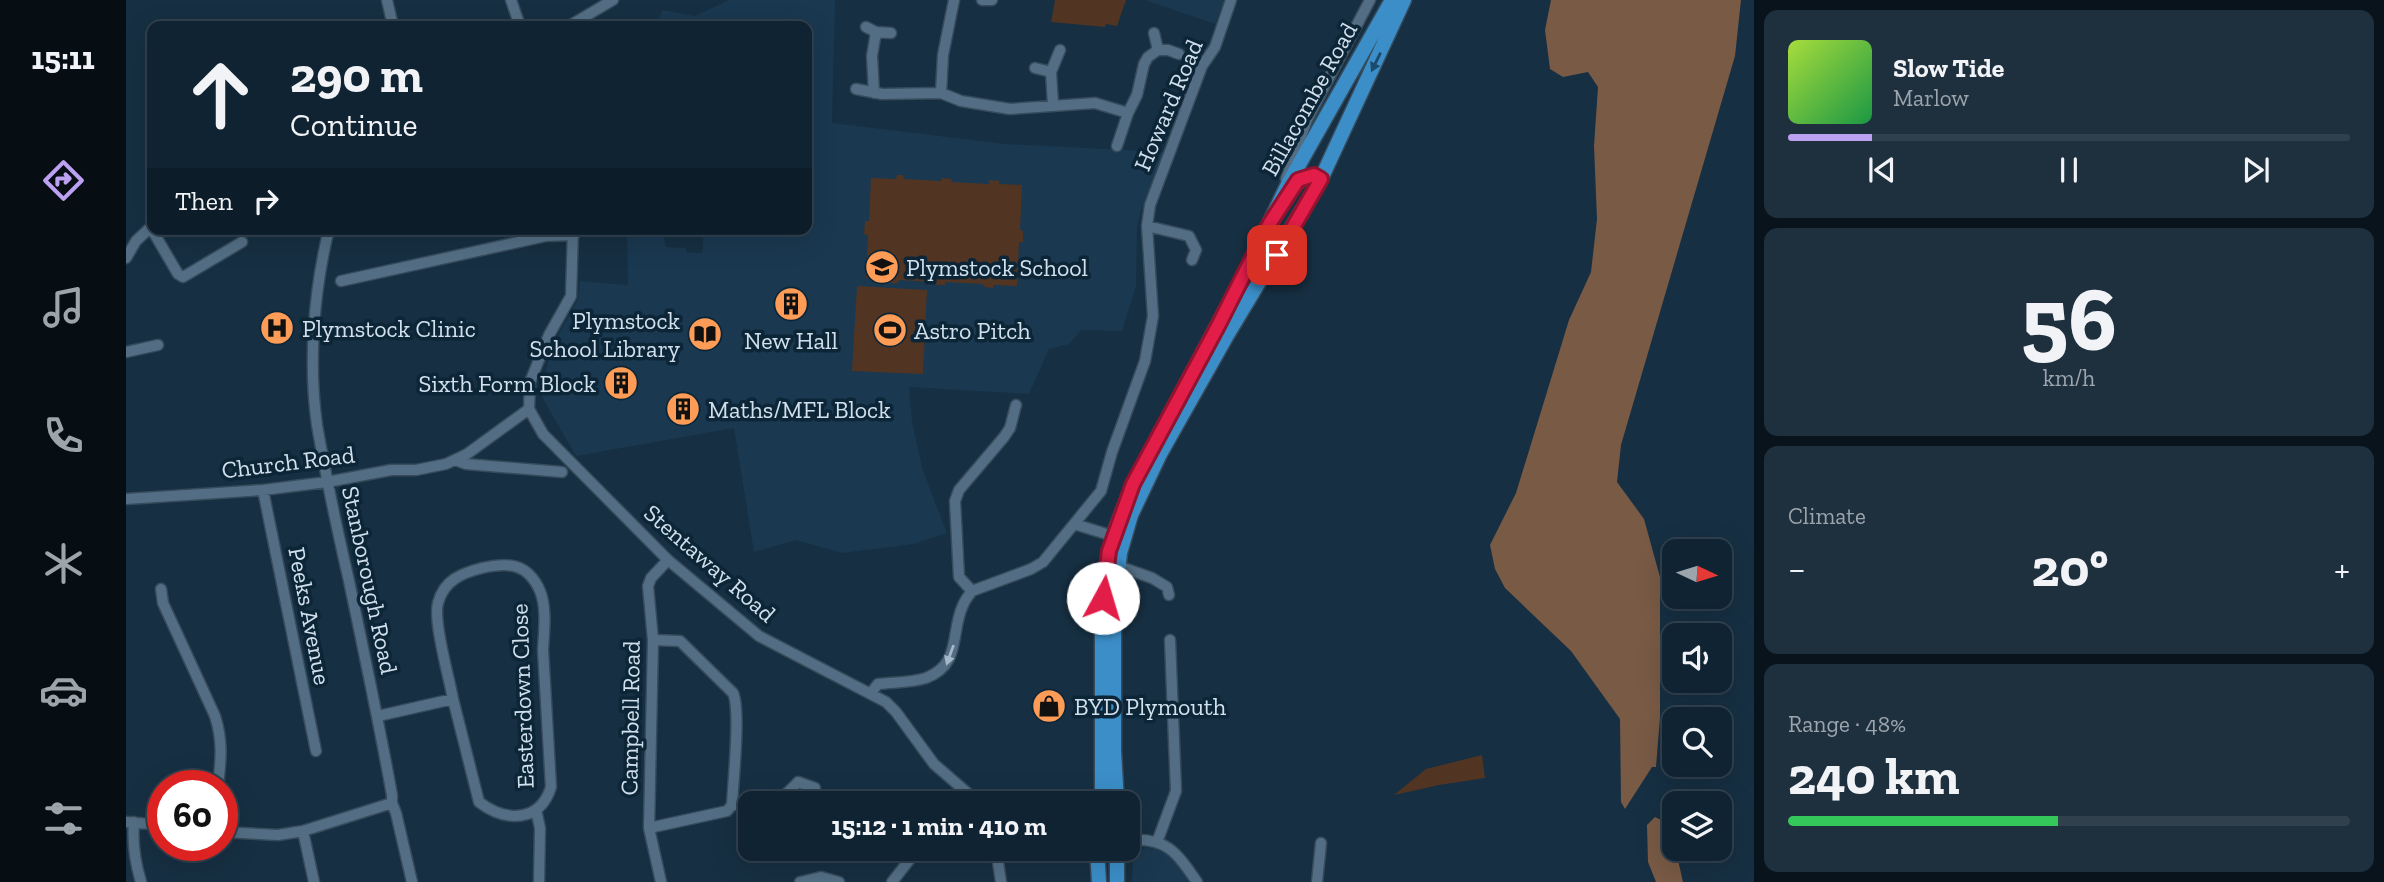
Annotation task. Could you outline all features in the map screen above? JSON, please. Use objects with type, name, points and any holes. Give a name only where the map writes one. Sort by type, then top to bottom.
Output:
[{"type":"main road","name":"Billacombe Road","points":[[1116,791],[1114,609],[1118,566],[1131,515],[1155,463],[1226,337],[1321,179],[1404,0]]},
{"type":"main road","name":"Billacombe Road","points":[[1102,791],[1102,617],[1105,579],[1114,536],[1133,484],[1270,223],[1299,154],[1389,4]]},
{"type":"main road","points":[[1299,154],[1310,164],[1321,164],[1350,116]]},
{"type":"main road","points":[[1270,223],[1298,180],[1310,175],[1321,179]]},
{"type":"main road","points":[[1098,861],[1099,882]]},
{"type":"main road","points":[[1117,882],[1119,861]]},
{"type":"street","points":[[387,0],[392,21]]},
{"type":"street","points":[[511,0],[518,21]]},
{"type":"street","points":[[577,21],[613,0]]},
{"type":"street","points":[[941,93],[943,55],[954,0]]},
{"type":"street","points":[[982,0],[992,0]]},
{"type":"street","name":"Howard Road","points":[[972,591],[1043,562],[1101,491],[1145,361],[1153,316],[1147,226],[1150,205],[1202,66],[1215,47],[1231,0]]},
{"type":"street","name":"Billacombe Road","points":[[1299,154],[1307,120],[1370,0]]},
{"type":"street","points":[[866,27],[876,32],[891,33]]},
{"type":"street","points":[[874,93],[872,56],[876,32]]},
{"type":"street","points":[[1154,33],[1158,50]]},
{"type":"street","points":[[1053,105],[1051,72],[1060,50]]},
{"type":"street","points":[[1117,146],[1141,84],[1144,64],[1148,57],[1158,50],[1179,54]]},
{"type":"street","points":[[1035,68],[1051,72]]},
{"type":"street","points":[[856,89],[874,93],[941,93],[961,101],[1010,109],[1095,103],[1128,113]]},
{"type":"street","points":[[1147,226],[1189,236],[1196,250],[1192,260]]},
{"type":"street","points":[[126,258],[136,241],[147,231]]},
{"type":"street","points":[[156,235],[178,274],[183,277],[242,242]]},
{"type":"street","name":"Stanborough Road","points":[[328,235],[317,305],[314,374],[317,425],[378,716],[392,803],[397,813],[412,882]]},
{"type":"street","points":[[341,281],[553,235]]},
{"type":"street","points":[[529,409],[530,382],[549,335],[571,296],[574,235]]},
{"type":"street","points":[[126,352],[158,345]]},
{"type":"street","points":[[871,692],[878,684],[926,678],[947,664],[952,654],[963,605],[972,591],[959,577],[955,501],[959,490],[1010,428],[1016,405]]},
{"type":"street","name":"Church Road","points":[[126,499],[263,490],[446,464],[467,454],[529,409]]},
{"type":"street","name":"Stentaway Road","points":[[529,409],[543,435],[668,560],[759,636],[871,692],[896,712],[934,764],[963,790]]},
{"type":"street","name":"Church Road","points":[[455,460],[466,464],[562,472]]},
{"type":"street","name":"Peeks Avenue","points":[[263,490],[316,751]]},
{"type":"street","points":[[1074,524],[1114,536]]},
{"type":"street","name":"Campbell Road","points":[[661,882],[649,828],[653,640],[648,586],[651,578],[668,560]]},
{"type":"street","name":"Easterdown Close","points":[[500,564],[512,564],[525,571],[541,593],[551,788],[546,802],[536,810],[508,817],[479,803],[453,699],[438,623],[438,604],[446,588],[458,574],[500,564]]},
{"type":"street","points":[[1118,566],[1160,582],[1167,587],[1169,595]]},
{"type":"street","points":[[161,589],[163,603],[215,716],[222,749],[220,770]]},
{"type":"street","points":[[649,828],[727,811],[732,805],[736,715],[736,699],[733,693],[680,641],[653,640]]},
{"type":"street","points":[[1157,842],[1176,792],[1170,640]]},
{"type":"street","points":[[378,716],[453,699]]},
{"type":"street","points":[[786,776],[815,788]]},
{"type":"street","points":[[790,791],[798,782]]},
{"type":"street","points":[[238,833],[278,835],[303,831],[392,803]]},
{"type":"street","points":[[732,805],[738,805]]},
{"type":"street","points":[[536,810],[540,828],[539,882]]},
{"type":"street","points":[[130,822],[135,862],[141,882]]},
{"type":"street","points":[[303,831],[314,882]]},
{"type":"street","points":[[1140,839],[1171,847],[1197,882]]},
{"type":"street","points":[[1317,882],[1321,843]]},
{"type":"street","points":[[892,882],[909,861]]},
{"type":"street","points":[[998,861],[1001,882]]},
{"type":"street","points":[[800,882],[821,877],[839,882]]},
{"type":"shaded area","name":"Plymstock School","points":[[729,0],[835,0],[832,123],[1005,144],[1164,152],[1140,213],[1137,228],[1136,286],[1122,331],[1081,330],[1069,344],[1049,349],[1029,394],[909,387],[912,422],[923,471],[947,533],[913,544],[842,553],[796,540],[754,552],[734,428],[576,456],[543,399],[548,360],[554,343],[578,299],[580,281],[628,285],[627,235],[663,235],[666,247],[686,248],[686,252],[702,253],[704,235],[812,235],[812,21],[659,21],[662,10],[695,16]]},
{"type":"shaded area","points":[[1055,0],[1126,0],[1117,26],[1106,24],[1105,27],[1051,22]]},
{"type":"shaded area","points":[[1145,0],[1225,0],[1215,24]]},
{"type":"shaded area","points":[[1551,0],[1741,0],[1735,56],[1621,445],[1617,482],[1644,519],[1660,577],[1660,717],[1656,767],[1652,767],[1625,809],[1621,802],[1620,719],[1571,651],[1505,588],[1495,569],[1490,545],[1516,493],[1569,320],[1591,272],[1597,219],[1594,146],[1598,87],[1588,72],[1563,77],[1550,69],[1545,30]]},
{"type":"shaded area","points":[[897,175],[903,175],[904,179],[942,181],[942,178],[951,179],[952,182],[989,184],[989,180],[999,181],[999,184],[1022,185],[1020,230],[1023,231],[1023,242],[1019,242],[1017,286],[993,285],[993,288],[984,287],[983,284],[946,282],[945,285],[936,285],[936,282],[899,280],[898,283],[890,283],[889,279],[866,278],[868,235],[864,234],[865,221],[869,221],[871,178],[896,179]]},
{"type":"shaded area","name":"Astro Pitch","points":[[857,286],[927,290],[923,374],[852,371]]},
{"type":"shaded area","points":[[1482,755],[1485,778],[1394,795],[1426,769]]},
{"type":"shaded area","points":[[1655,817],[1662,820],[1662,861],[1678,861],[1683,882],[1656,882],[1648,862],[1647,825]]},
{"type":"shaded area","points":[[1145,847],[1165,852],[1174,859],[1189,882],[1132,882],[1133,861],[1140,861],[1140,853]]},
{"type":"place","name":"Plymstock School","points":[[882,267]]},
{"type":"place","name":"New Hall","points":[[791,304]]},
{"type":"place","name":"Plymstock Clinic","points":[[277,328]]},
{"type":"place","name":"Astro Pitch","points":[[890,330]]},
{"type":"place","name":"Plymstock School Library","points":[[705,334]]},
{"type":"place","name":"Sixth Form Block","points":[[621,383]]},
{"type":"place","name":"Maths/MFL Block","points":[[683,409]]},
{"type":"place","name":"BYD Plymouth","points":[[1049,706]]},
{"type":"route","points":[[1103,598],[1109,551],[1133,484],[1270,223],[1298,180],[1314,175],[1321,179],[1277,255]]}]
